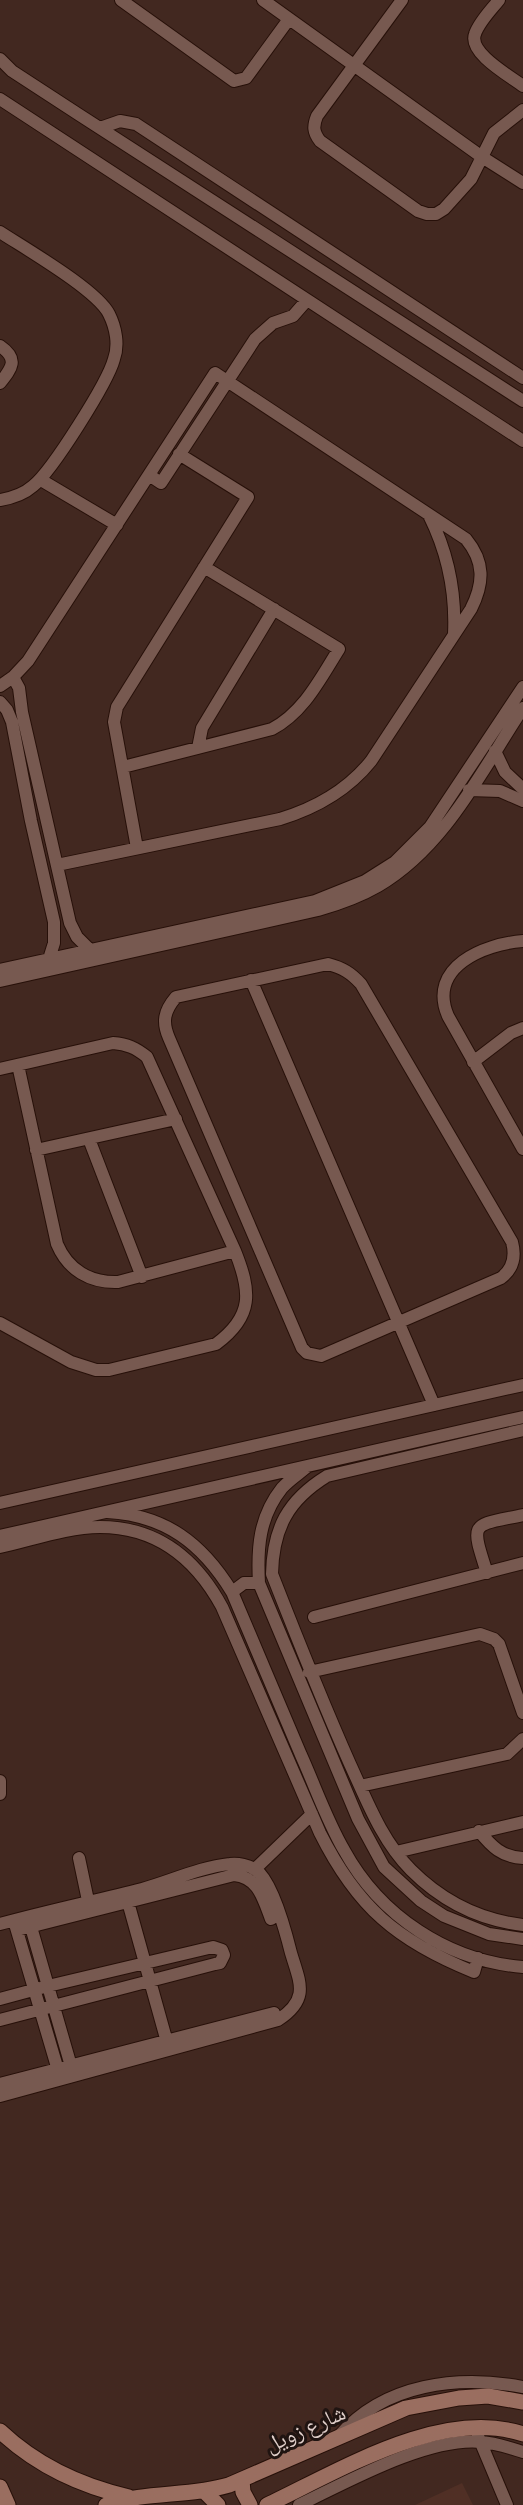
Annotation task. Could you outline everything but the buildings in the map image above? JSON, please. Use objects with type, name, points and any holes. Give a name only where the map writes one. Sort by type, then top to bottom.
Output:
[{"type":"main road","name":"شارع زويل","points":[[106,2505],[162,2493],[204,2492],[242,2480],[406,2408],[434,2402],[488,2397],[523,2402]]},
{"type":"main road","points":[[267,2505],[392,2447],[432,2434],[474,2427],[507,2428],[523,2434]]},
{"type":"main road","points":[[0,2431],[30,2455],[60,2473],[95,2488],[132,2498]]},
{"type":"main road","points":[[242,2480],[243,2492],[250,2505]]},
{"type":"main road","points":[[0,2487],[8,2505]]},
{"type":"main road","points":[[204,2492],[218,2505]]},
{"type":"street","points":[[120,0],[234,81],[246,78],[289,19]]},
{"type":"street","points":[[263,0],[482,157],[523,183]]},
{"type":"street","points":[[402,0],[317,116],[313,125],[314,134],[320,141],[418,211],[436,214],[444,209],[471,179],[495,133],[523,110]]},
{"type":"street","points":[[499,0],[475,33],[474,43],[480,54],[523,86]]},
{"type":"street","points":[[0,59],[12,71],[523,401]]},
{"type":"street","points":[[0,99],[523,441]]},
{"type":"street","points":[[100,128],[120,121],[136,124],[523,378]]},
{"type":"street","points":[[0,232],[96,296],[109,314],[116,335],[115,357],[108,378],[41,480],[21,494],[0,500]]},
{"type":"street","points":[[149,475],[161,483],[260,333],[279,320],[293,316],[307,300]]},
{"type":"street","points":[[0,346],[8,352],[12,361],[9,371],[0,383]]},
{"type":"street","points":[[0,686],[14,677],[34,652],[215,373],[466,539],[475,550],[481,564],[482,579],[478,594],[454,634],[371,761],[333,796],[301,812],[280,819],[57,865]]},
{"type":"street","points":[[137,849],[114,722],[117,706],[248,496],[179,454]]},
{"type":"street","points":[[41,480],[117,525]]},
{"type":"street","points":[[429,514],[442,544],[450,574],[454,604],[454,634]]},
{"type":"street","points":[[123,767],[272,729],[295,713],[313,691],[339,649],[204,567]]},
{"type":"street","points":[[198,748],[202,728],[274,609]]},
{"type":"street","points":[[14,677],[20,693],[22,712],[70,923],[77,937],[90,950]]},
{"type":"street","points":[[0,970],[315,901],[348,889],[380,872],[407,851],[430,827],[523,687]]},
{"type":"street","points":[[20,693],[1,703],[12,722],[54,922],[54,943],[49,960]]},
{"type":"street","points":[[0,981],[318,910],[354,898],[391,878],[416,858],[438,835],[523,708]]},
{"type":"street","points":[[495,751],[505,772],[523,789]]},
{"type":"street","points":[[469,790],[500,791],[523,801]]},
{"type":"street","points":[[523,941],[502,944],[477,953],[458,965],[448,978],[444,991],[445,1010],[523,1149]]},
{"type":"street","points":[[328,964],[352,974],[361,984],[512,1242],[514,1250],[512,1267],[501,1278],[399,1323],[328,1355],[314,1356],[302,1348],[165,1028],[164,1016],[176,998],[328,964]]},
{"type":"street","points":[[251,980],[434,1405]]},
{"type":"street","points":[[473,1062],[511,1033],[523,1028]]},
{"type":"street","points":[[0,1069],[113,1043],[126,1044],[147,1057],[235,1251],[245,1278],[247,1293],[238,1323],[229,1335],[216,1344],[110,1370],[96,1370],[71,1362],[0,1323]]},
{"type":"street","points":[[18,1065],[57,1244],[64,1258],[83,1275],[100,1281],[118,1282],[235,1251]]},
{"type":"street","points":[[36,1150],[176,1119]]},
{"type":"street","points":[[89,1139],[142,1277]]},
{"type":"street","points":[[0,1503],[521,1387]]},
{"type":"street","points":[[523,1417],[327,1476],[296,1500],[284,1516],[276,1534],[272,1574],[309,1672],[310,1687],[358,1819],[384,1867],[421,1901],[444,1916],[489,1934],[523,1939]]},
{"type":"street","points":[[0,1543],[107,1512],[308,1466],[523,1430]]},
{"type":"street","points":[[308,1466],[283,1487],[266,1516],[257,1549],[259,1583],[387,1841],[410,1869],[436,1893],[469,1912],[504,1923],[523,1925]]},
{"type":"street","points":[[107,1512],[132,1513],[157,1521],[180,1534],[206,1556],[232,1592],[342,1849],[371,1890],[402,1919],[430,1938],[478,1958],[523,1967]]},
{"type":"street","points":[[487,1573],[476,1538],[478,1529],[484,1524],[523,1515]]},
{"type":"street","points":[[0,1543],[100,1527],[125,1530],[150,1537],[173,1548],[193,1564],[210,1584],[222,1606],[312,1815],[336,1864],[356,1893],[381,1919],[408,1940],[439,1958],[474,1972],[478,1958]]},
{"type":"street","points":[[314,1617],[523,1563]]},
{"type":"street","points":[[232,1592],[244,1583],[259,1583]]},
{"type":"street","points":[[309,1672],[480,1634],[494,1639],[499,1644],[523,1713]]},
{"type":"street","points":[[269,1714],[282,1710]]},
{"type":"street","points":[[360,1786],[507,1754],[523,1739]]},
{"type":"street","points":[[0,1782],[0,1794]]},
{"type":"street","points":[[258,1876],[312,1815]]},
{"type":"street","points":[[396,1852],[523,1822]]},
{"type":"street","points":[[479,1831],[494,1850],[512,1857],[523,1858]]},
{"type":"street","points":[[79,1858],[89,1907]]},
{"type":"street","points":[[0,1923],[15,1925],[233,1869],[258,1876]]},
{"type":"street","points":[[0,2084],[72,2072],[277,2017],[300,1994],[289,1957],[258,1876]]},
{"type":"street","points":[[89,1907],[128,1902],[175,1884]]},
{"type":"street","points":[[128,1902],[167,2042]]},
{"type":"street","points":[[29,1921],[72,2072]]},
{"type":"street","points":[[15,1925],[59,2075]]},
{"type":"street","points":[[0,1999],[213,1947],[222,1950],[224,1954],[220,1963],[0,2020]]},
{"type":"street","points":[[133,2055],[167,2042],[194,2038]]},
{"type":"street","points":[[0,2096],[59,2075]]},
{"type":"street","points":[[335,2440],[352,2420],[396,2394],[421,2387],[478,2382],[523,2386]]},
{"type":"street","points":[[474,2427],[507,2505]]},
{"type":"street","points":[[299,2505],[429,2447],[480,2441],[523,2452]]},
{"type":"shaded area","points":[[462,2483],[473,2505],[415,2505]]}]
